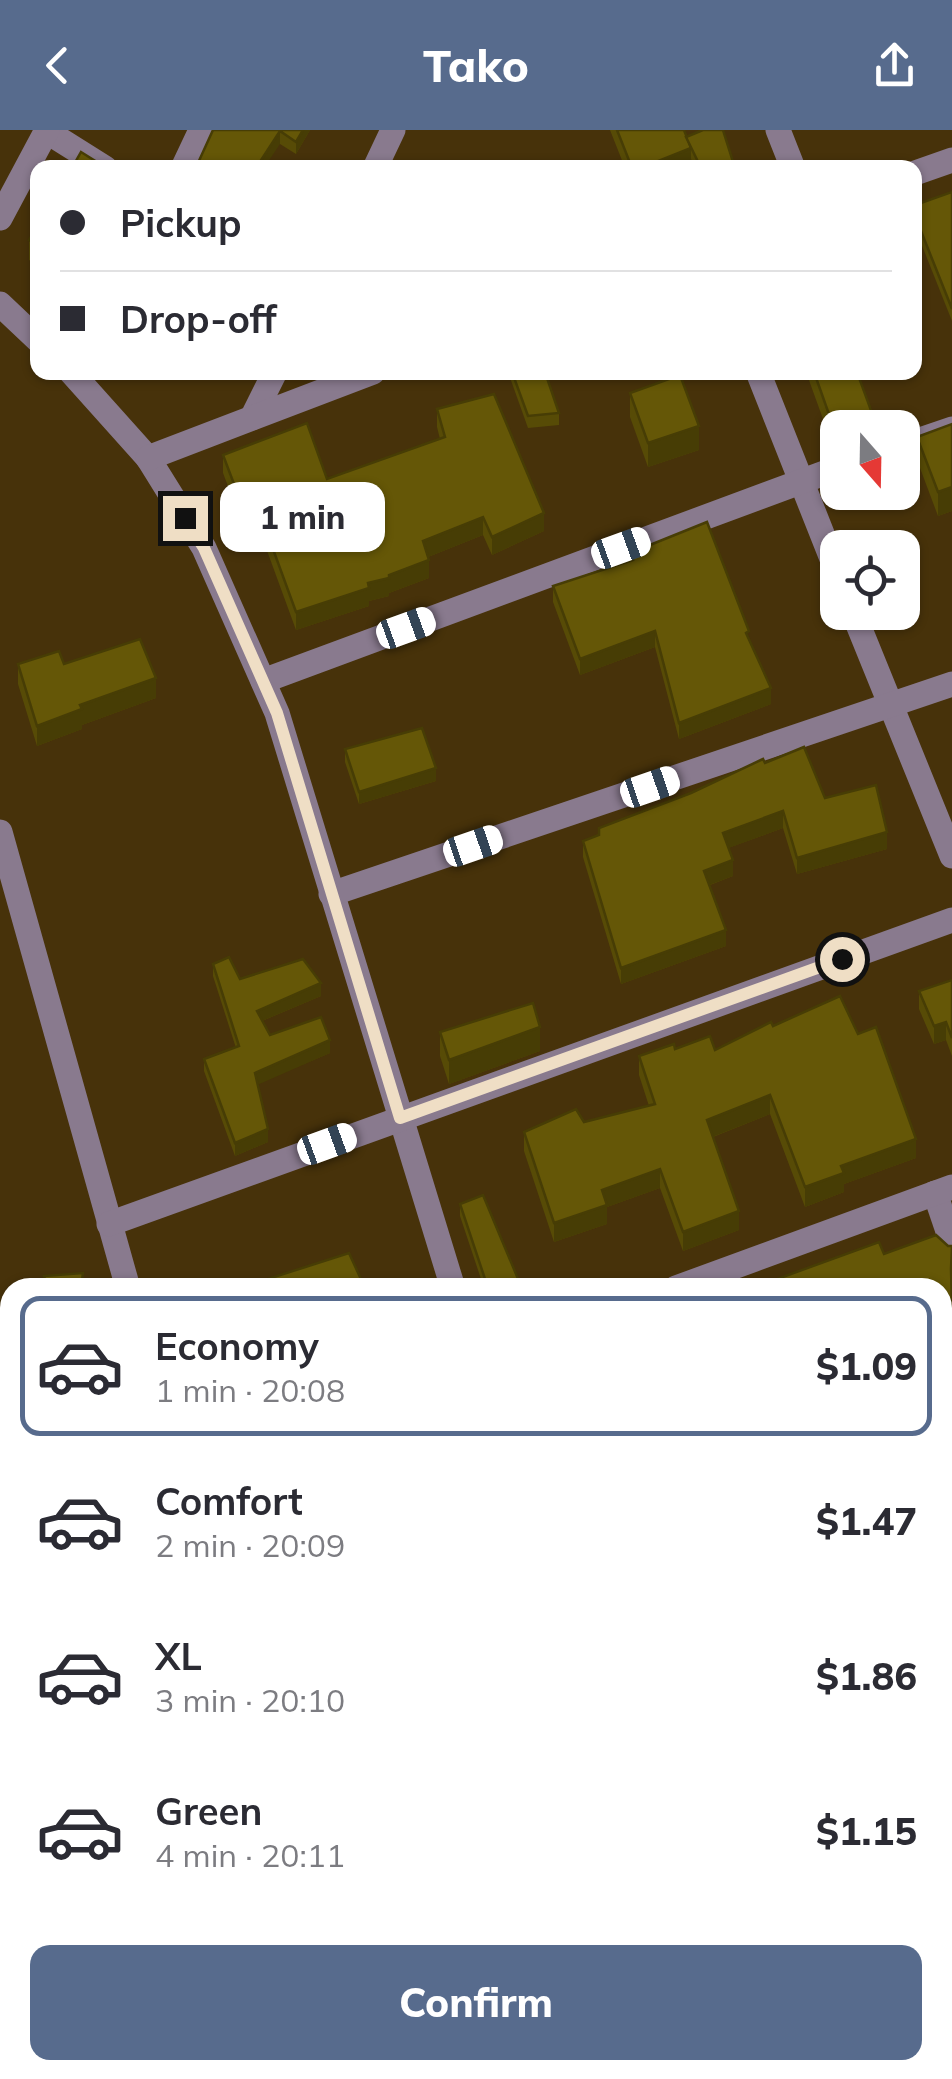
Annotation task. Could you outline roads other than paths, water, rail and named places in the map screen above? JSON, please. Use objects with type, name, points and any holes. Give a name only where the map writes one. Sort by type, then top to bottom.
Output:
[{"type":"street","points":[[30,160],[46,130],[93,160]]},
{"type":"street","points":[[187,160],[202,130]]},
{"type":"street","points":[[379,160],[393,130]]},
{"type":"street","points":[[778,130],[790,160]]},
{"type":"street","points":[[922,171],[952,160]]},
{"type":"street","points":[[0,218],[30,161]]},
{"type":"street","points":[[0,304],[30,332]]},
{"type":"street","points":[[78,380],[148,458],[204,548],[277,713],[450,1278]]},
{"type":"street","points":[[252,418],[271,380]]},
{"type":"street","points":[[148,458],[352,380]]},
{"type":"street","points":[[761,380],[820,530]]},
{"type":"street","points":[[920,440],[952,429]]},
{"type":"street","points":[[263,681],[820,475]]},
{"type":"street","points":[[861,630],[952,856]]},
{"type":"street","points":[[331,894],[952,684]]},
{"type":"street","points":[[0,832],[125,1278]]},
{"type":"street","points":[[108,1224],[952,920]]},
{"type":"street","points":[[703,1278],[943,1190],[952,1243]]}]
